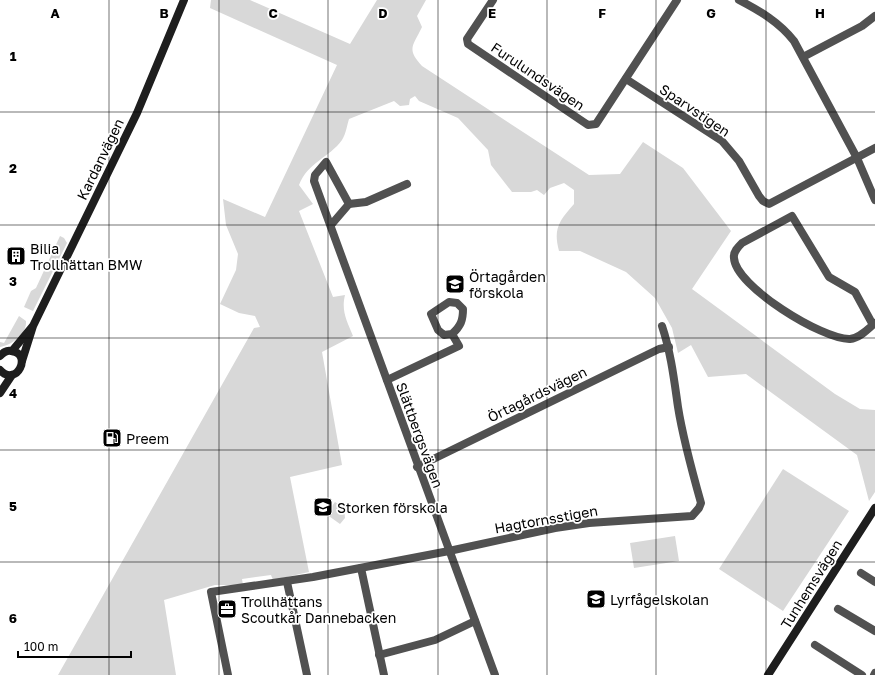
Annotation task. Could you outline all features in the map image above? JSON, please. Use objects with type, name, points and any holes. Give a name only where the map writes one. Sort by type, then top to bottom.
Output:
[{"type":"street","name":"Kardanvägen","points":[[12,375],[19,370],[33,326],[137,113],[184,0]]},
{"type":"street","name":"Furulundsvägen","points":[[493,0],[467,39],[468,44],[588,125],[596,124],[677,0]]},
{"type":"street","points":[[739,0],[765,14],[783,28],[803,57],[857,158],[875,200]]},
{"type":"street","points":[[803,57],[862,26],[875,16]]},
{"type":"street","name":"Sparvstigen","points":[[626,79],[722,141],[739,161],[759,196],[763,201],[769,204],[857,158]]},
{"type":"street","points":[[857,158],[875,148]]},
{"type":"street","name":"Slättbergsvägen","points":[[349,204],[326,162],[315,175],[314,181],[356,292],[359,309],[387,380],[417,467],[495,675]]},
{"type":"street","points":[[331,225],[349,204],[366,202],[407,184]]},
{"type":"street","points":[[792,216],[829,277],[835,282],[846,286],[855,292],[874,324],[864,334],[852,339],[838,338],[821,332],[765,297],[743,276],[736,267],[733,257],[736,249],[742,243],[792,216]]},
{"type":"street","name":"Kardanvägen","points":[[4,352],[33,326]]},
{"type":"street","name":"Hagtornsstigen","points":[[228,675],[211,592],[287,582],[449,551],[555,528],[590,523],[692,516],[696,513],[701,503],[691,471],[669,347],[662,326]]},
{"type":"street","points":[[387,380],[458,346],[452,334]]},
{"type":"street","name":"Örtagårdsvägen","points":[[417,467],[659,349],[669,347]]},
{"type":"street","points":[[4,352],[19,354],[22,361]]},
{"type":"street","points":[[0,370],[4,373],[12,375],[0,393]]},
{"type":"street","name":"Tunhemsvägen","points":[[768,675],[875,508]]},
{"type":"street","points":[[361,568],[384,675]]},
{"type":"street","points":[[861,573],[875,582]]},
{"type":"street","points":[[287,582],[307,675]]},
{"type":"street","points":[[838,609],[875,631]]},
{"type":"street","points":[[380,655],[435,640],[475,621]]},
{"type":"street","points":[[815,645],[862,675]]},
{"type":"shaded area","points":[[211,0],[250,0],[350,44],[377,0],[426,0],[417,16],[422,27],[413,47],[414,55],[422,66],[589,175],[620,174],[643,142],[683,168],[731,231],[692,289],[835,394],[860,409],[875,410],[875,492],[869,501],[857,455],[746,374],[708,377],[691,345],[678,353],[672,328],[655,298],[626,272],[580,251],[559,251],[557,231],[564,215],[574,204],[574,190],[564,183],[550,188],[544,195],[537,190],[531,192],[512,192],[491,165],[488,150],[458,118],[419,101],[415,96],[410,99],[409,105],[400,106],[394,101],[349,119],[342,140],[337,146],[313,165],[303,177],[299,185],[313,204],[299,211],[333,297],[345,295],[344,311],[353,336],[322,352],[342,465],[290,477],[309,572],[273,580],[271,575],[242,579],[243,585],[215,585],[164,600],[176,675],[58,675],[254,328],[260,327],[255,316],[239,313],[220,304],[236,270],[238,254],[226,225],[223,199],[265,217],[337,65],[210,8]]},
{"type":"shaded area","points":[[60,236],[64,238],[67,243],[33,311],[24,307],[31,291],[36,288]]},
{"type":"shaded area","points":[[19,316],[26,321],[24,330],[14,341],[0,347],[0,342],[4,343]]},
{"type":"shaded area","points":[[783,469],[849,511],[783,611],[719,569]]},
{"type":"shaded area","points":[[335,502],[344,508],[345,518],[340,524],[326,514]]},
{"type":"shaded area","points":[[675,536],[679,561],[634,568],[630,543]]},
{"type":"place","name":"Bilia Trollhättan BMW","points":[[16,256]]},
{"type":"place","name":"Örtagården förskola","points":[[455,284]]},
{"type":"place","name":"Preem","points":[[112,438]]},
{"type":"place","name":"Storken förskola","points":[[323,507]]},
{"type":"place","name":"Lyrfågelskolan","points":[[596,599]]},
{"type":"place","name":"Trollhättans Scoutkår Dannebacken","points":[[227,609]]}]
